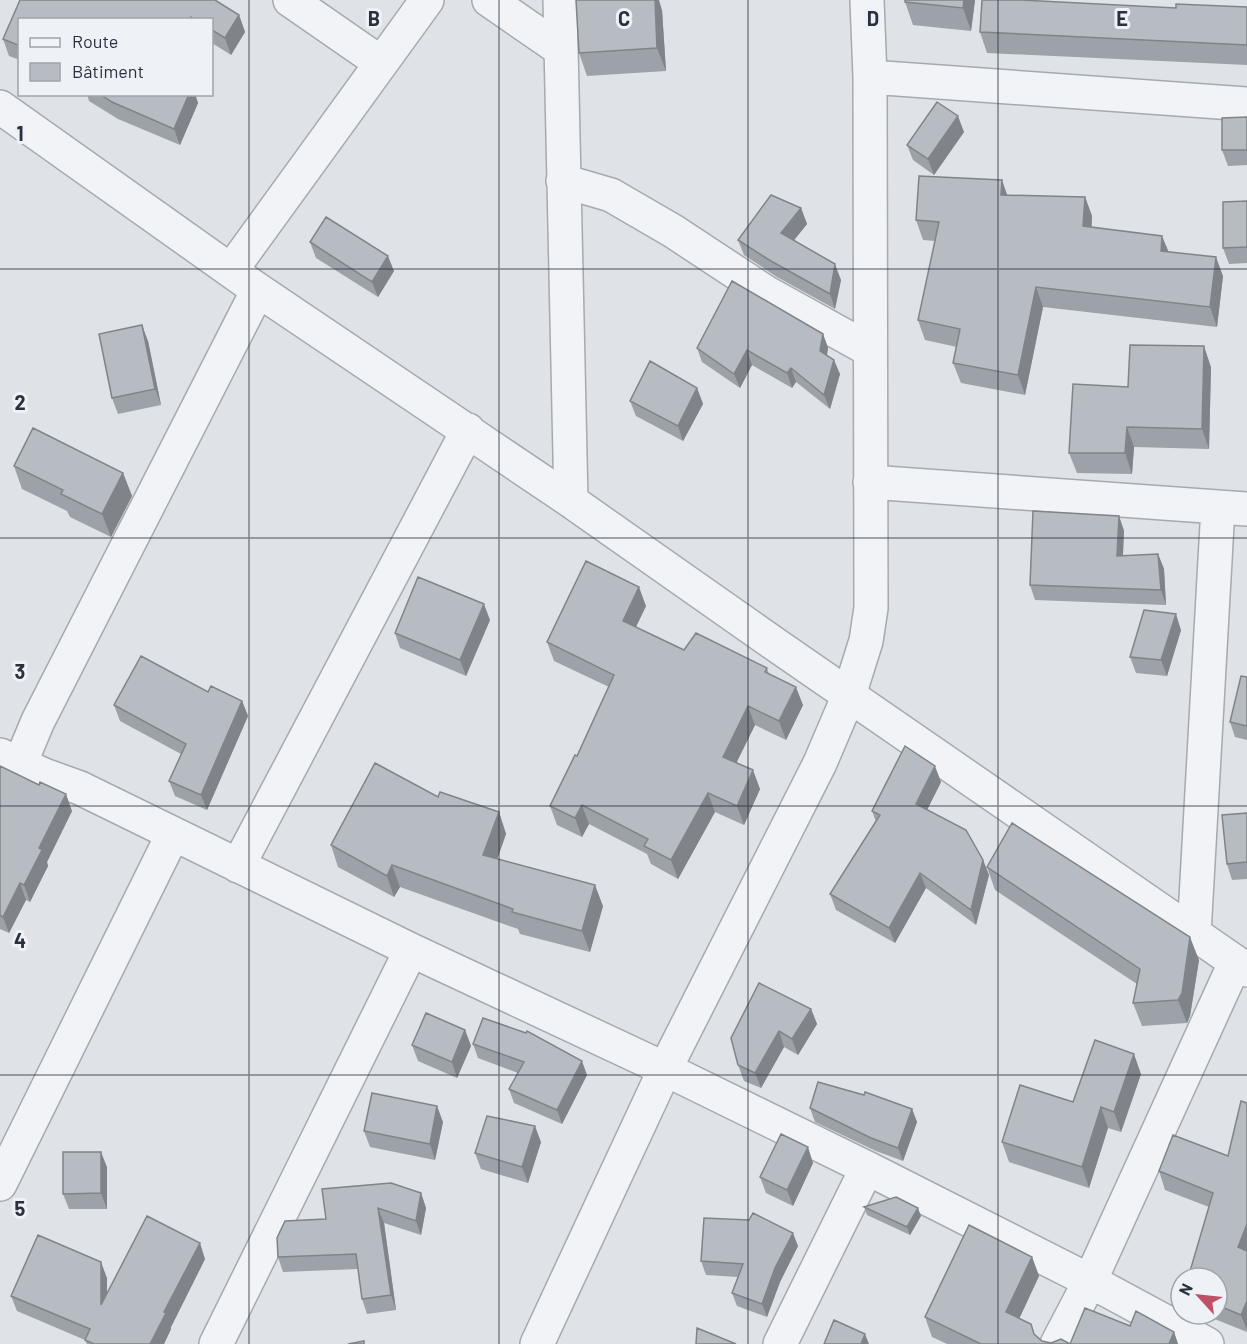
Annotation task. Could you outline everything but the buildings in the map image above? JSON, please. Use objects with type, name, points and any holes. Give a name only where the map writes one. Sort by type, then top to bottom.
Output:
[{"type":"street","points":[[290,0],[381,63]]},
{"type":"street","points":[[232,269],[427,0]]},
{"type":"street","points":[[489,0],[560,49]]},
{"type":"street","points":[[560,0],[572,501]]},
{"type":"street","points":[[537,1344],[665,1069],[820,763],[849,695],[866,641],[871,608],[870,77],[867,0]]},
{"type":"street","points":[[870,77],[1247,104]]},
{"type":"street","points":[[2,113],[232,269],[258,290],[572,501],[1241,967],[1090,1281],[1057,1344]]},
{"type":"street","points":[[563,181],[611,195],[673,231],[767,293],[870,350]]},
{"type":"street","points":[[258,290],[38,721],[10,760],[80,788],[411,950],[665,1069],[1090,1281],[1207,1344]]},
{"type":"street","points":[[238,866],[468,430]]},
{"type":"street","points":[[870,482],[1232,508],[1194,934]]},
{"type":"street","points":[[0,1184],[10,1142],[173,834]]},
{"type":"street","points":[[216,1344],[411,950]]},
{"type":"street","points":[[780,1344],[867,1168]]}]
